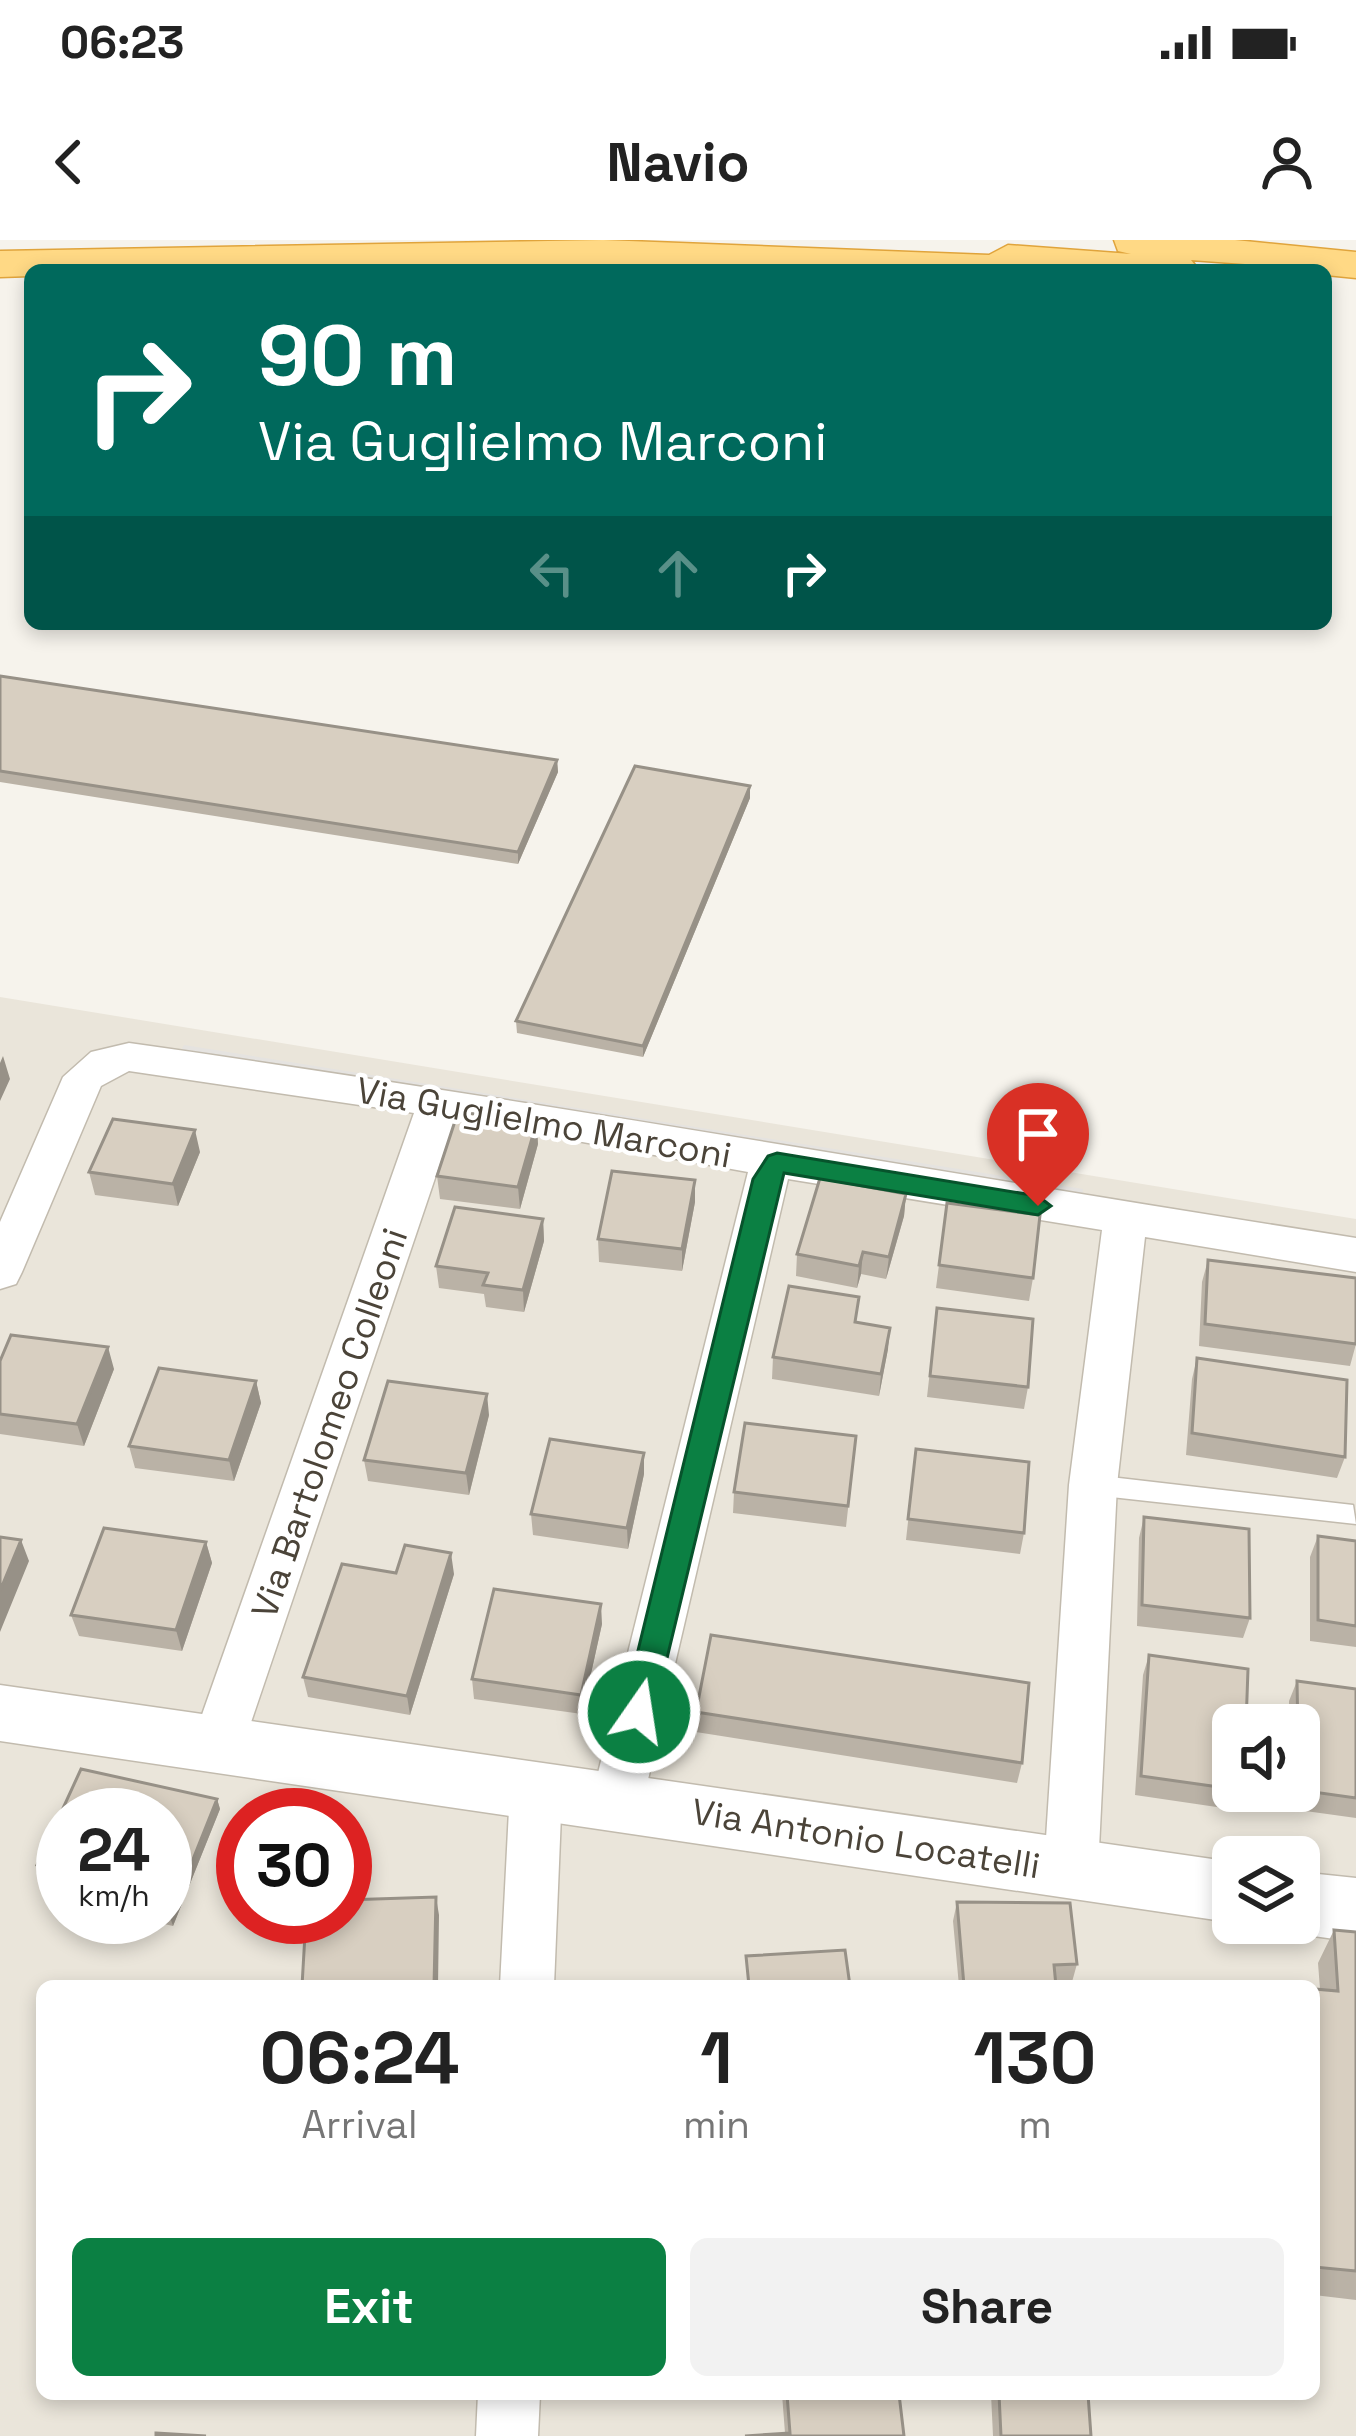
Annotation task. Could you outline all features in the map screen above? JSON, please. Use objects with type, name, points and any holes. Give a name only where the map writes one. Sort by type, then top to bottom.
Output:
[{"type":"highway","points":[[620,240],[1319,264]]},
{"type":"highway","points":[[0,264],[603,253],[892,264]]},
{"type":"highway","points":[[1095,258],[1136,264]]},
{"type":"street","name":"Via Guglielmo Marconi","points":[[0,1272],[89,1071],[118,1058],[146,1058],[436,1101],[777,1162],[1356,1255]]},
{"type":"street","name":"Via Bartolomeo Colleoni","points":[[218,1743],[434,1120],[436,1101]]},
{"type":"street","points":[[617,1801],[766,1179],[777,1162]]},
{"type":"street","points":[[1070,1869],[1093,1486],[1125,1220]]},
{"type":"street","name":"Via Antonio Locatelli","points":[[0,1713],[1212,1890]]},
{"type":"street","points":[[527,1980],[536,1790]]},
{"type":"street","points":[[1320,1906],[1356,1910]]},
{"type":"street","points":[[507,2436],[509,2400]]},
{"type":"lane","points":[[1093,1486],[1354,1515]]},
{"type":"shaded area","points":[[0,997],[1356,1219],[1356,2436],[0,2436]]},
{"type":"shaded area","points":[[184,1045],[1083,1189],[1082,1199],[179,1054]]},
{"type":"building","points":[[0,676],[557,760],[518,852],[0,771]]},
{"type":"building","points":[[635,766],[750,786],[643,1046],[516,1021]]},
{"type":"building","points":[[458,1112],[537,1121],[518,1187],[437,1176]]},
{"type":"building","points":[[113,1119],[195,1130],[173,1184],[89,1172]]},
{"type":"building","points":[[612,1171],[695,1180],[682,1249],[598,1239]]},
{"type":"building","points":[[820,1178],[906,1194],[889,1257],[863,1252],[859,1266],[797,1254]]},
{"type":"building","points":[[947,1203],[1040,1215],[1033,1278],[939,1265]]},
{"type":"building","points":[[455,1207],[543,1219],[523,1290],[483,1285],[488,1273],[436,1266]]},
{"type":"building","points":[[1208,1260],[1356,1278],[1356,1344],[1205,1324]]},
{"type":"building","points":[[789,1286],[859,1297],[855,1322],[890,1328],[881,1374],[773,1357]]},
{"type":"building","points":[[937,1308],[1033,1319],[1028,1387],[930,1376]]},
{"type":"building","points":[[11,1335],[108,1347],[77,1424],[0,1414],[0,1361]]},
{"type":"building","points":[[1197,1358],[1347,1380],[1345,1457],[1192,1433]]},
{"type":"building","points":[[159,1368],[256,1381],[229,1460],[129,1446]]},
{"type":"building","points":[[388,1381],[487,1394],[466,1473],[364,1460]]},
{"type":"building","points":[[745,1423],[856,1436],[848,1506],[734,1492]]},
{"type":"building","points":[[550,1439],[644,1453],[627,1528],[531,1514]]},
{"type":"building","points":[[916,1449],[1029,1462],[1024,1533],[908,1519]]},
{"type":"building","points":[[1144,1517],[1249,1529],[1250,1618],[1142,1605]]},
{"type":"building","points":[[104,1528],[206,1542],[176,1630],[71,1615]]},
{"type":"building","points":[[1318,1536],[1356,1541],[1356,1626],[1318,1620]]},
{"type":"building","points":[[0,1537],[21,1540],[0,1591]]},
{"type":"building","points":[[405,1545],[451,1553],[407,1696],[303,1677],[342,1564],[396,1573]]},
{"type":"building","points":[[494,1589],[601,1604],[581,1695],[472,1679]]},
{"type":"building","points":[[711,1635],[1029,1683],[1022,1763],[696,1712]]},
{"type":"building","points":[[1149,1655],[1248,1669],[1247,1704],[1212,1704],[1212,1786],[1141,1776]]},
{"type":"building","points":[[1297,1681],[1356,1689],[1356,1798],[1320,1793],[1320,1704],[1297,1704]]},
{"type":"building","points":[[81,1769],[167,1788],[72,1788]]},
{"type":"building","points":[[192,1793],[216,1802],[192,1862]]},
{"type":"building","points":[[436,1897],[434,1980],[302,1980],[304,1944],[372,1944],[372,1899]]},
{"type":"building","points":[[957,1902],[1070,1903],[1077,1964],[1054,1965],[1055,1980],[964,1980]]},
{"type":"building","points":[[1334,1930],[1356,1932],[1356,2271],[1320,2268],[1320,1990],[1338,1991]]},
{"type":"building","points":[[845,1950],[849,1980],[748,1980],[746,1956]]},
{"type":"building","points":[[787,2400],[900,2400],[904,2436],[745,2436],[790,2433]]},
{"type":"building","points":[[999,2400],[1088,2400],[1091,2436],[1001,2436]]},
{"type":"route","points":[[639,1712],[766,1179],[777,1162],[1038,1206]]}]
